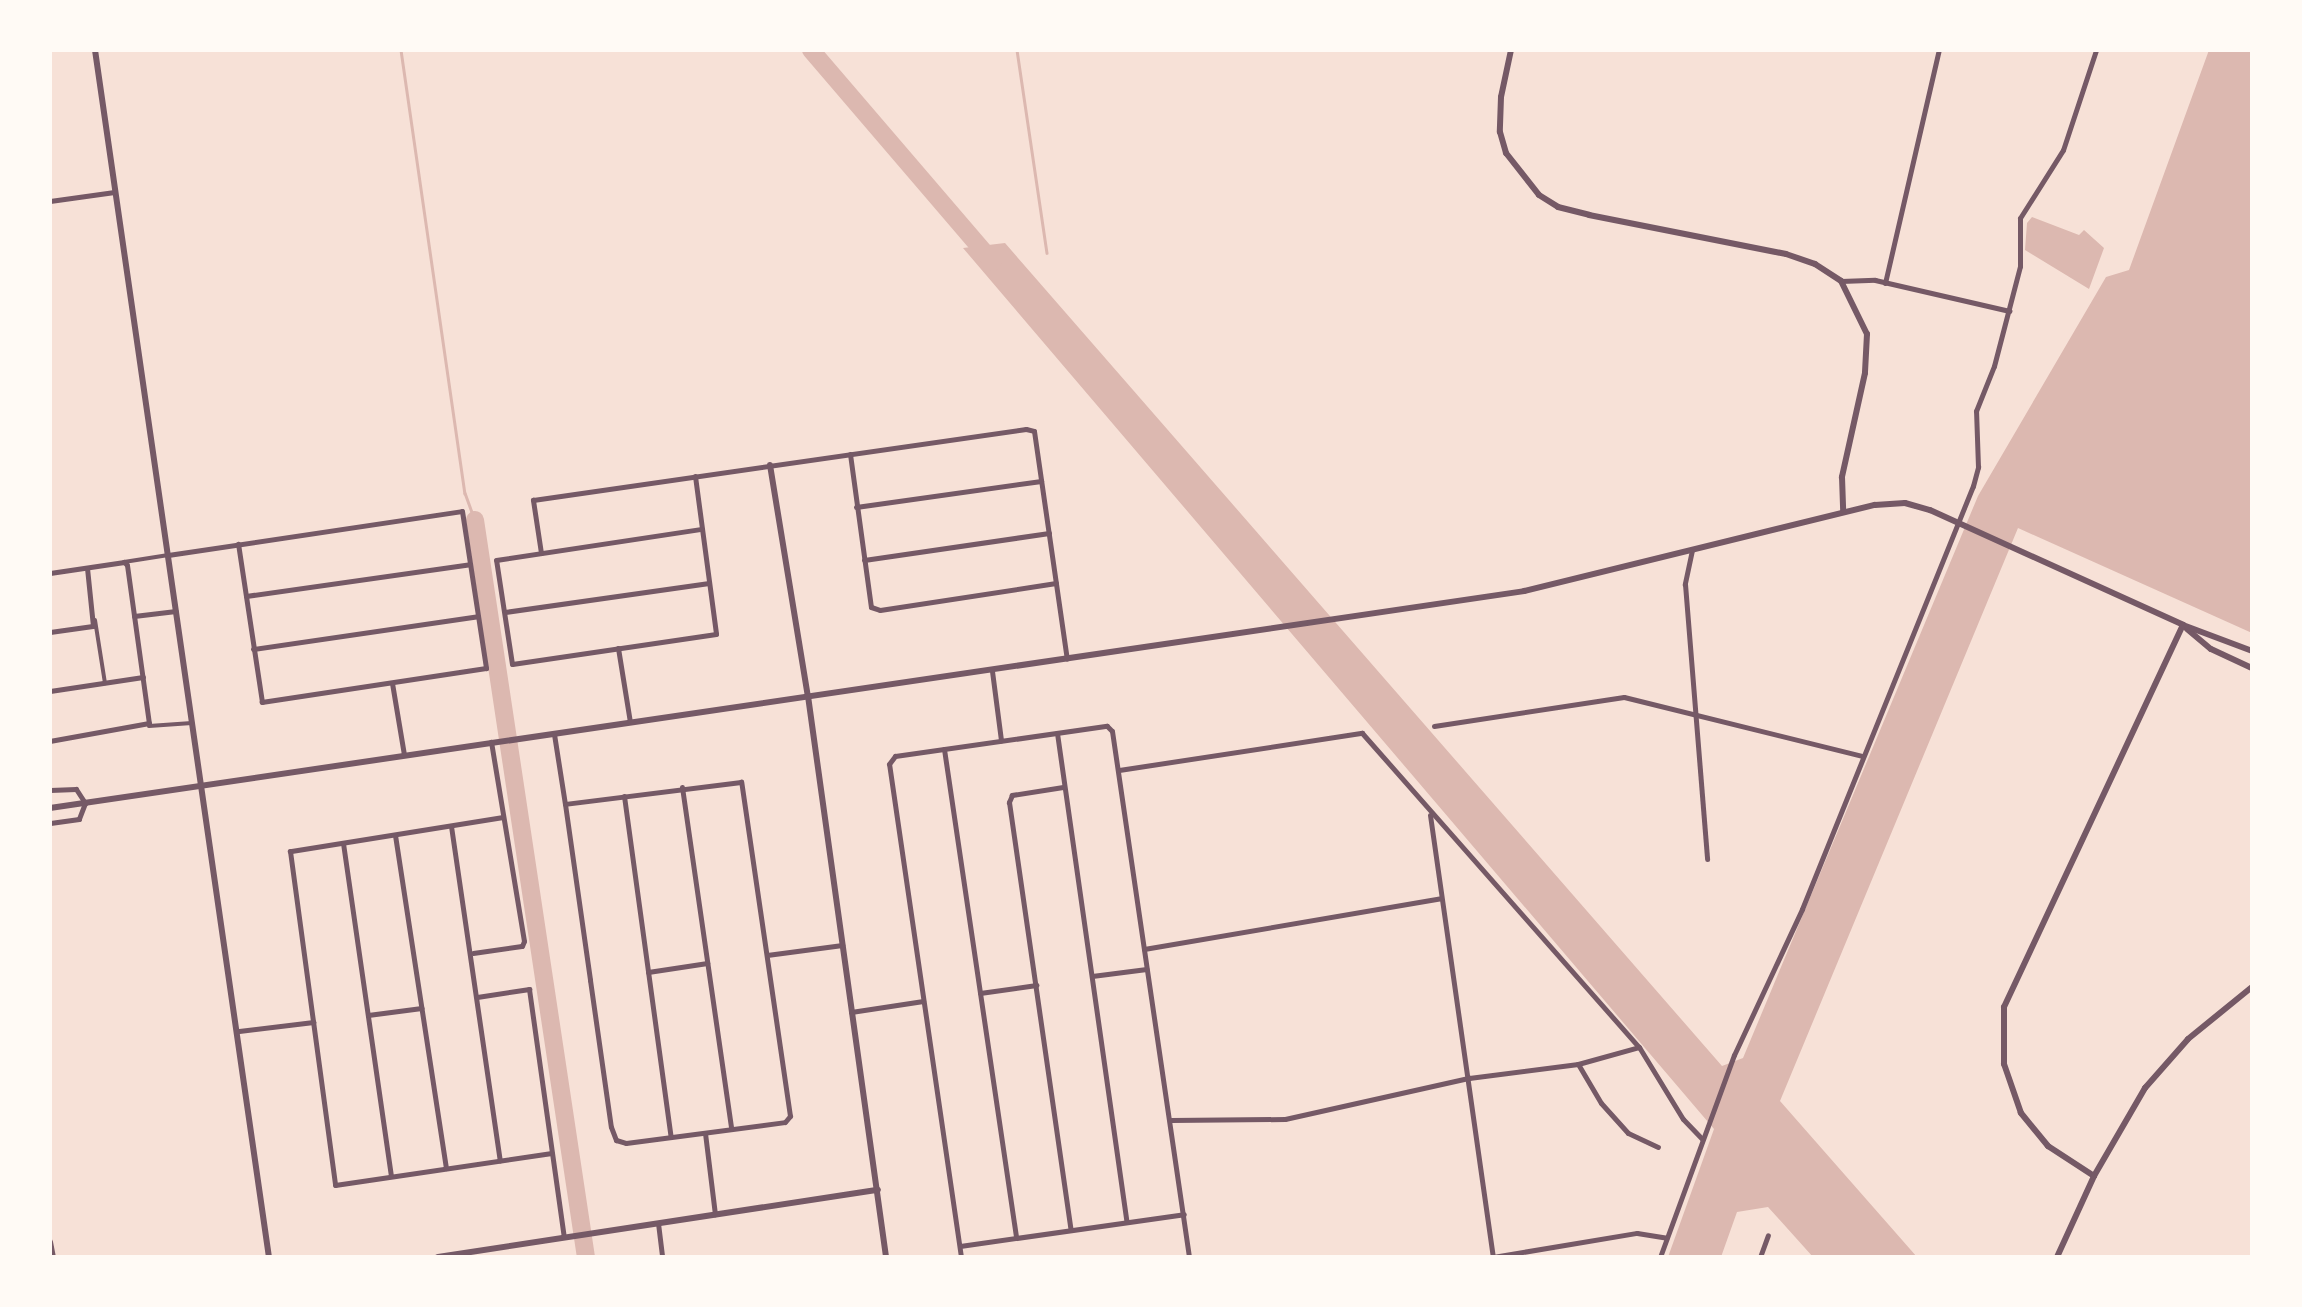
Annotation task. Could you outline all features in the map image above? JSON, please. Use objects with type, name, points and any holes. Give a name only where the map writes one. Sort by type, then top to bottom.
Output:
[{"type":"street","points":[[96,50],[269,1257]]},
{"type":"street","points":[[1511,50],[1501,97],[1500,132],[1512,163],[1539,195],[1558,207],[1589,215],[1786,254],[1815,264],[1841,281],[1867,334],[1866,373],[1842,477],[1843,511]]},
{"type":"street","points":[[1885,282],[1939,50]]},
{"type":"street","points":[[1660,1257],[1732,1062],[1802,909],[1978,467],[1976,411],[2020,266],[2020,218],[2062,150],[2096,50]]},
{"type":"street","points":[[50,201],[114,192]]},
{"type":"street","points":[[1841,281],[1885,282],[2009,311]]},
{"type":"street","points":[[541,553],[533,500],[1026,429],[1034,431],[1067,659]]},
{"type":"street","points":[[850,454],[871,607],[880,610],[1056,583]]},
{"type":"street","points":[[770,465],[808,696],[886,1257]]},
{"type":"street","points":[[695,476],[702,528],[709,583],[716,634],[512,664],[496,560],[702,528]]},
{"type":"street","points":[[856,507],[1041,481]]},
{"type":"street","points":[[50,808],[1524,590],[1843,511],[1906,503],[1958,520],[2182,625],[2252,652]]},
{"type":"street","points":[[50,573],[238,544],[462,511],[486,668],[262,702],[238,544]]},
{"type":"street","points":[[864,560],[1048,533]]},
{"type":"street","points":[[1692,550],[1685,584],[1707,860]]},
{"type":"street","points":[[124,562],[149,726]]},
{"type":"street","points":[[246,596],[470,564]]},
{"type":"street","points":[[87,567],[105,683]]},
{"type":"street","points":[[504,612],[709,583]]},
{"type":"street","points":[[134,616],[176,612]]},
{"type":"street","points":[[253,649],[478,616]]},
{"type":"street","points":[[50,632],[92,626],[96,620]]},
{"type":"street","points":[[2182,625],[2211,649],[2252,668]]},
{"type":"street","points":[[2094,1176],[2048,1146],[2021,1113],[2004,1064],[2004,1006],[2182,625]]},
{"type":"street","points":[[618,648],[630,722]]},
{"type":"street","points":[[992,671],[1002,740]]},
{"type":"street","points":[[50,691],[143,677]]},
{"type":"street","points":[[392,683],[404,756]]},
{"type":"street","points":[[1434,726],[1624,697],[1863,756]]},
{"type":"street","points":[[50,741],[192,723]]},
{"type":"street","points":[[961,1257],[890,764],[896,756],[1107,726],[1112,731],[1189,1257]]},
{"type":"street","points":[[554,732],[564,804],[611,1127],[616,1140],[626,1143],[784,1122],[790,1116],[741,782],[564,804]]},
{"type":"street","points":[[1057,733],[1127,1222]]},
{"type":"street","points":[[1118,770],[1362,733],[1639,1047],[1702,1139]]},
{"type":"street","points":[[472,953],[522,946],[524,942],[495,741]]},
{"type":"street","points":[[944,749],[1016,1238]]},
{"type":"street","points":[[682,787],[731,1129]]},
{"type":"street","points":[[1064,787],[1012,795],[1009,802],[1071,1230]]},
{"type":"street","points":[[50,790],[76,789],[86,802]]},
{"type":"street","points":[[624,796],[671,1137]]},
{"type":"street","points":[[50,823],[79,819],[86,802]]},
{"type":"street","points":[[1430,812],[1492,1257],[1637,1233],[1667,1238]]},
{"type":"street","points":[[503,817],[290,851],[335,1185],[552,1153]]},
{"type":"street","points":[[451,826],[500,1161]]},
{"type":"street","points":[[396,835],[446,1169]]},
{"type":"street","points":[[343,842],[391,1177]]},
{"type":"street","points":[[1144,949],[1442,898]]},
{"type":"street","points":[[767,955],[842,944]]},
{"type":"street","points":[[648,972],[708,962]]},
{"type":"street","points":[[1092,976],[1148,968]]},
{"type":"street","points":[[980,993],[1036,985]]},
{"type":"street","points":[[2057,1257],[2094,1176],[2136,1103],[2165,1064],[2252,987]]},
{"type":"street","points":[[476,997],[529,989],[564,1237]]},
{"type":"street","points":[[852,1012],[924,1001]]},
{"type":"street","points":[[368,1015],[422,1008]]},
{"type":"street","points":[[238,1032],[313,1022]]},
{"type":"street","points":[[1171,1120],[1284,1119],[1469,1078],[1578,1064],[1639,1047]]},
{"type":"street","points":[[1578,1064],[1601,1103],[1628,1133],[1658,1147]]},
{"type":"street","points":[[705,1132],[716,1214]]},
{"type":"street","points":[[438,1257],[878,1190]]},
{"type":"street","points":[[960,1246],[1184,1214]]},
{"type":"street","points":[[658,1223],[662,1257]]},
{"type":"street","points":[[1760,1257],[1768,1235]]},
{"type":"street","points":[[50,1242],[52,1257]]},
{"type":"shaded area","points":[[2209,50],[2252,50],[2252,633],[2018,528],[1780,1101],[1917,1257],[1813,1257],[1768,1207],[1737,1212],[1721,1257],[1668,1257],[1714,1129],[963,248],[1005,243],[1722,1066],[1743,1058],[1978,496],[2106,277],[2129,270]]},
{"type":"shaded area","points":[[2032,217],[2079,235],[2084,230],[2104,248],[2089,289],[2025,250],[2027,223]]},
{"type":"waterway","points":[[401,50],[465,493],[475,520]]},
{"type":"waterway","points":[[811,50],[993,262]]},
{"type":"waterway","points":[[1017,50],[1047,253]]},
{"type":"waterway","points":[[475,520],[586,1257]]}]
